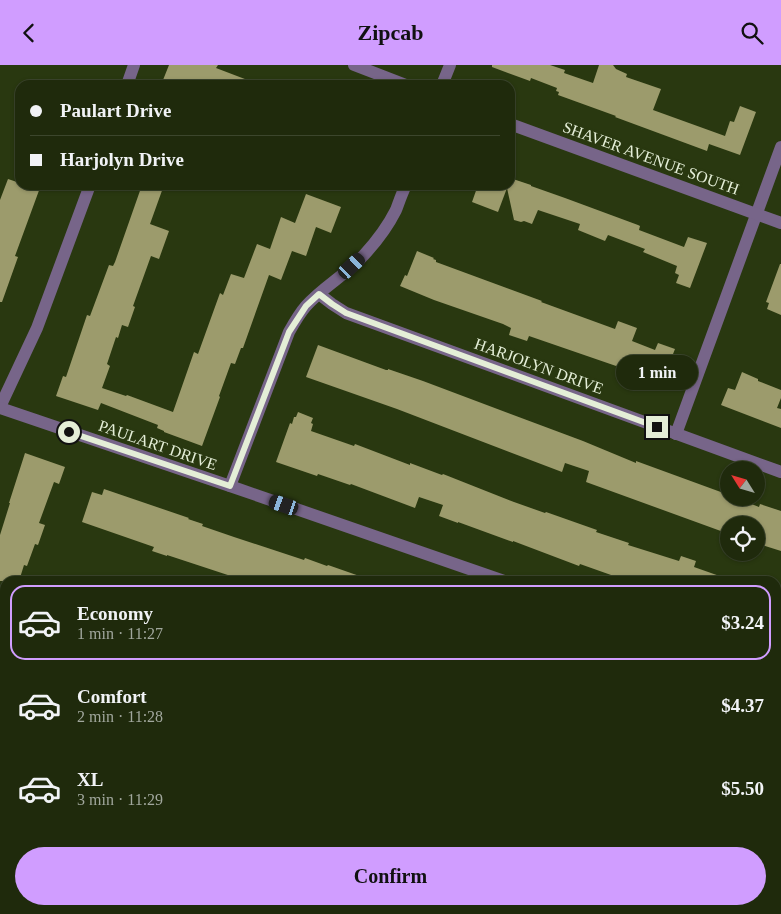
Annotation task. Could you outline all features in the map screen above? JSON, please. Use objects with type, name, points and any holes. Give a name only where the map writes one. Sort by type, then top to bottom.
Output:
[{"type":"street","points":[[128,80],[134,65]]},
{"type":"street","points":[[354,65],[393,80]]},
{"type":"street","points":[[444,80],[450,65]]},
{"type":"street","name":"SHAVER AVENUE SOUTH","points":[[515,126],[781,223]]},
{"type":"street","points":[[676,434],[781,147]]},
{"type":"street","points":[[0,408],[37,328],[88,190]]},
{"type":"street","points":[[230,486],[289,332],[306,306],[365,255],[384,230],[404,190]]},
{"type":"street","name":"HARJOLYN DRIVE","points":[[319,294],[346,313],[781,472]]},
{"type":"street","name":"PAULART DRIVE","points":[[0,408],[490,576]]},
{"type":"building","points":[[169,65],[218,65],[216,68],[248,80],[163,80]]},
{"type":"building","points":[[492,65],[550,65],[565,70],[564,73],[593,83],[599,65],[613,65],[616,69],[627,74],[626,77],[661,89],[653,110],[725,136],[730,121],[734,122],[740,106],[756,112],[740,155],[709,144],[707,151],[558,95],[557,88],[531,78],[530,81],[492,67]]},
{"type":"building","points":[[8,179],[15,181],[15,190],[39,190],[15,256],[18,257],[2,302],[0,302],[0,200]]},
{"type":"building","points":[[515,180],[638,225],[640,226],[639,230],[684,247],[688,237],[707,243],[690,288],[676,283],[679,275],[675,273],[677,266],[643,252],[645,249],[608,235],[605,241],[578,230],[580,224],[538,210],[532,224],[514,220],[507,190],[515,190]]},
{"type":"building","points":[[140,190],[162,190],[150,224],[169,231],[159,259],[151,256],[133,306],[135,307],[128,327],[122,325],[118,338],[116,337],[107,364],[110,366],[102,388],[173,412],[194,352],[198,354],[220,293],[223,295],[231,274],[244,278],[257,244],[270,249],[281,217],[295,223],[306,194],[341,207],[331,233],[316,227],[306,256],[292,251],[281,280],[269,275],[243,348],[241,348],[235,364],[231,363],[202,446],[164,432],[157,428],[158,425],[101,403],[98,410],[56,396],[63,376],[66,377],[87,315],[90,316],[109,265],[113,266]]},
{"type":"building","points":[[476,190],[506,190],[498,212],[472,202]]},
{"type":"building","points":[[417,251],[434,258],[436,262],[615,329],[618,321],[637,328],[632,341],[655,350],[658,343],[675,349],[662,382],[529,336],[527,341],[509,335],[511,328],[503,324],[400,286],[405,275],[407,276]]},
{"type":"building","points":[[780,264],[781,315],[767,309],[769,303],[766,302]]},
{"type":"building","points":[[318,345],[386,370],[388,369],[423,381],[636,463],[636,461],[720,492],[720,506],[765,506],[781,511],[781,551],[765,546],[765,516],[720,516],[720,531],[586,482],[589,471],[565,463],[562,472],[397,409],[306,377]]},
{"type":"building","points":[[742,372],[781,390],[781,398],[777,408],[781,409],[781,428],[721,405],[728,388],[735,390]]},
{"type":"building","points":[[298,412],[313,418],[311,431],[354,446],[355,444],[410,465],[410,463],[443,474],[514,502],[597,530],[596,532],[629,543],[628,545],[679,561],[681,556],[696,561],[694,567],[720,576],[614,576],[580,564],[579,566],[439,516],[443,505],[419,497],[415,508],[351,484],[318,474],[317,476],[276,462],[290,423],[292,424],[294,417],[296,417]]},
{"type":"building","points":[[25,453],[65,467],[59,484],[54,482],[39,523],[45,525],[38,545],[35,544],[27,566],[24,565],[21,576],[0,576],[0,535]]},
{"type":"building","points":[[104,489],[189,518],[203,524],[202,526],[304,560],[305,558],[359,576],[231,576],[167,556],[152,551],[154,547],[82,522],[92,492],[102,495]]},
{"type":"route","points":[[69,432],[230,486],[289,332],[306,306],[319,294],[346,313],[657,427]]}]
